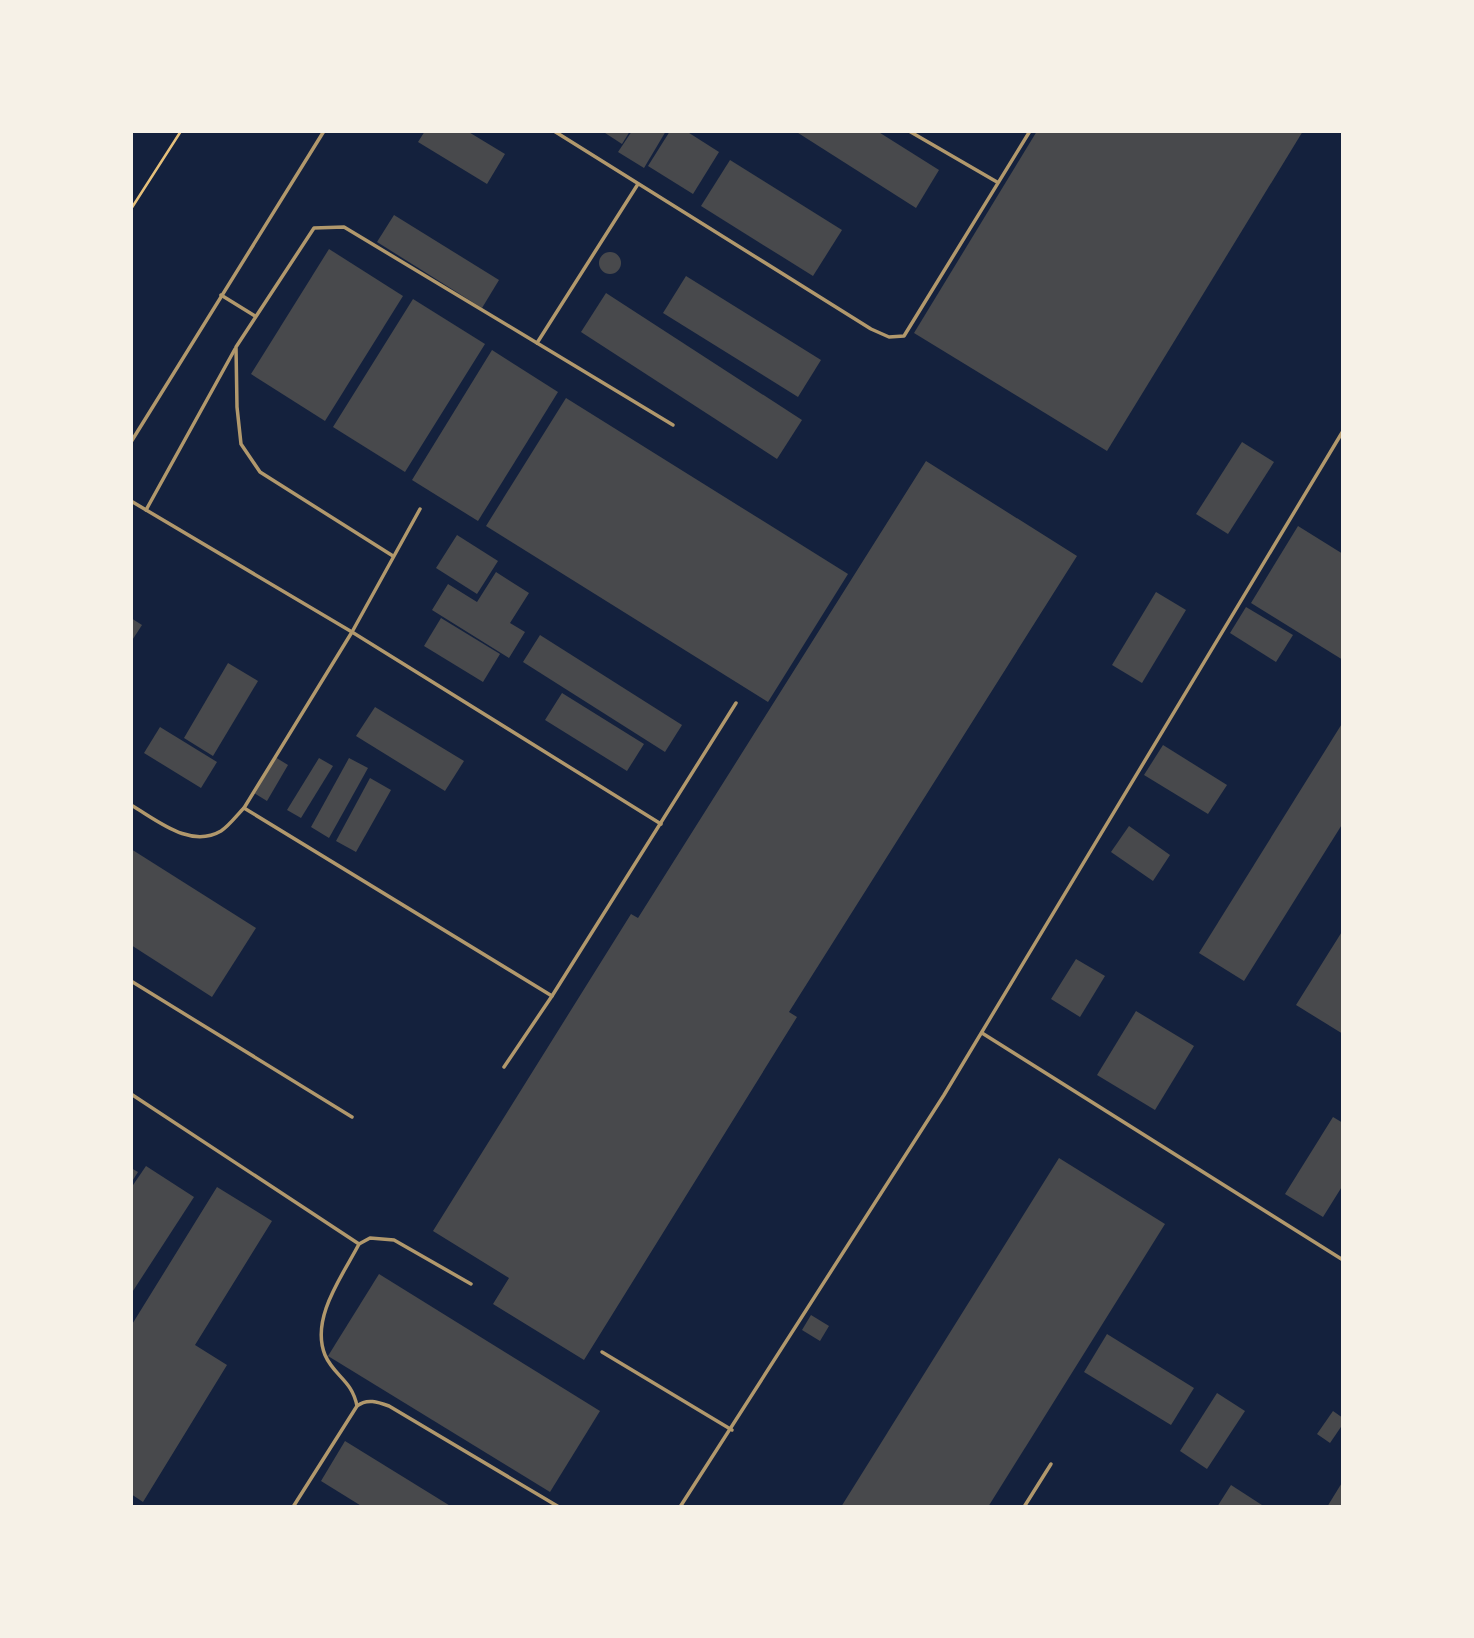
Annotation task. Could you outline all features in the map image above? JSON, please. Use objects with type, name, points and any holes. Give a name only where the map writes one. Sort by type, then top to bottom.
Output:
[{"type":"lane","points":[[131,442],[324,131]]},
{"type":"lane","points":[[554,131],[871,329],[890,337],[904,336],[1030,131]]},
{"type":"lane","points":[[909,131],[997,182]]},
{"type":"lane","points":[[537,343],[638,184]]},
{"type":"lane","points":[[146,510],[236,347],[314,228],[344,228],[673,425]]},
{"type":"lane","points":[[221,295],[255,316]]},
{"type":"lane","points":[[236,347],[241,444],[260,472],[393,556]]},
{"type":"lane","points":[[680,1507],[732,1430],[982,1033],[1343,431]]},
{"type":"lane","points":[[131,501],[352,632],[661,824]]},
{"type":"lane","points":[[131,805],[182,835],[203,838],[221,831],[244,808],[352,632],[420,509]]},
{"type":"lane","points":[[504,1067],[552,996],[736,704]]},
{"type":"lane","points":[[244,808],[552,996]]},
{"type":"lane","points":[[131,981],[352,1117]]},
{"type":"lane","points":[[982,1033],[1343,1260]]},
{"type":"lane","points":[[131,1094],[359,1244]]},
{"type":"lane","points":[[357,1406],[349,1385],[326,1356],[321,1334],[325,1311],[359,1244],[370,1238],[394,1240],[471,1284]]},
{"type":"lane","points":[[602,1352],[732,1430]]},
{"type":"lane","points":[[293,1507],[357,1406],[363,1401],[389,1406],[559,1507]]},
{"type":"lane","points":[[1024,1507],[1051,1464]]},
{"type":"path","points":[[131,209],[181,131]]},
{"type":"building","points":[[425,131],[467,131],[505,154],[487,184],[418,142]]},
{"type":"building","points":[[602,131],[630,131],[622,144]]},
{"type":"building","points":[[632,131],[666,131],[644,168],[618,152]]},
{"type":"building","points":[[670,131],[686,131],[719,152],[693,194],[648,166]]},
{"type":"building","points":[[795,131],[877,131],[939,170],[916,208]]},
{"type":"building","points":[[1037,131],[1303,131],[1107,451],[914,333]]},
{"type":"building","points":[[730,160],[842,230],[813,276],[701,206]]},
{"type":"building","points":[[394,215],[499,280],[482,308],[377,242]]},
{"type":"building","points":[[329,249],[403,296],[325,421],[251,374]]},
{"type":"building","points":[[610,252],[618,255],[621,263],[618,271],[610,274],[602,271],[599,263],[602,255]]},
{"type":"building","points":[[686,276],[821,360],[798,397],[663,313]]},
{"type":"building","points":[[606,293],[802,420],[777,459],[581,332]]},
{"type":"building","points":[[413,299],[485,344],[405,472],[333,427]]},
{"type":"building","points":[[492,350],[558,392],[478,521],[412,480]]},
{"type":"building","points":[[566,398],[848,574],[768,702],[486,526]]},
{"type":"building","points":[[1242,442],[1274,462],[1228,534],[1196,514]]},
{"type":"building","points":[[926,461],[1077,556],[789,1012],[797,1017],[584,1360],[493,1304],[509,1278],[433,1231],[631,914],[638,918]]},
{"type":"building","points":[[1298,526],[1343,554],[1343,660],[1251,603]]},
{"type":"building","points":[[457,535],[498,561],[477,594],[436,568]]},
{"type":"building","points":[[496,572],[529,593],[510,623],[525,632],[509,658],[432,610],[448,584],[477,602]]},
{"type":"building","points":[[1156,592],[1186,610],[1142,683],[1112,665]]},
{"type":"building","points":[[1246,607],[1293,635],[1276,662],[1230,633]]},
{"type":"building","points":[[131,618],[142,625],[131,642]]},
{"type":"building","points":[[441,618],[500,654],[483,682],[424,646]]},
{"type":"building","points":[[540,635],[682,725],[665,752],[523,662]]},
{"type":"building","points":[[228,663],[258,681],[213,756],[184,738]]},
{"type":"building","points":[[562,693],[644,744],[627,771],[545,720]]},
{"type":"building","points":[[375,707],[464,761],[445,791],[356,736]]},
{"type":"building","points":[[1343,722],[1343,823],[1244,981],[1199,953]]},
{"type":"building","points":[[160,727],[217,762],[201,788],[144,753]]},
{"type":"building","points":[[1163,745],[1227,785],[1208,814],[1144,775]]},
{"type":"building","points":[[275,757],[288,765],[267,801],[254,793]]},
{"type":"building","points":[[319,758],[333,766],[301,818],[287,810]]},
{"type":"building","points":[[349,758],[368,768],[329,838],[311,827]]},
{"type":"building","points":[[370,778],[391,790],[356,852],[336,841]]},
{"type":"building","points":[[1129,826],[1170,855],[1153,881],[1111,852]]},
{"type":"building","points":[[131,849],[256,928],[212,997],[131,945]]},
{"type":"building","points":[[1343,930],[1343,1034],[1296,1005]]},
{"type":"building","points":[[1076,959],[1105,976],[1080,1017],[1051,999]]},
{"type":"building","points":[[1136,1011],[1194,1046],[1155,1110],[1097,1075]]},
{"type":"building","points":[[1333,1117],[1343,1123],[1343,1185],[1323,1217],[1285,1194]]},
{"type":"building","points":[[1059,1158],[1165,1224],[988,1507],[841,1507]]},
{"type":"building","points":[[146,1166],[194,1197],[131,1294],[131,1188]]},
{"type":"building","points":[[131,1168],[138,1172],[131,1183]]},
{"type":"building","points":[[217,1187],[272,1221],[195,1345],[227,1365],[143,1502],[131,1494],[131,1326]]},
{"type":"building","points":[[379,1274],[600,1411],[550,1492],[328,1356]]},
{"type":"building","points":[[811,1315],[829,1326],[820,1341],[802,1330]]},
{"type":"building","points":[[1107,1334],[1194,1388],[1171,1425],[1084,1372]]},
{"type":"building","points":[[1217,1393],[1245,1411],[1207,1469],[1180,1451]]},
{"type":"building","points":[[1333,1411],[1343,1418],[1343,1424],[1330,1443],[1317,1434]]},
{"type":"building","points":[[345,1441],[452,1507],[363,1507],[321,1481]]},
{"type":"building","points":[[1343,1481],[1343,1507],[1327,1507]]},
{"type":"building","points":[[1231,1485],[1265,1507],[1217,1507]]}]
